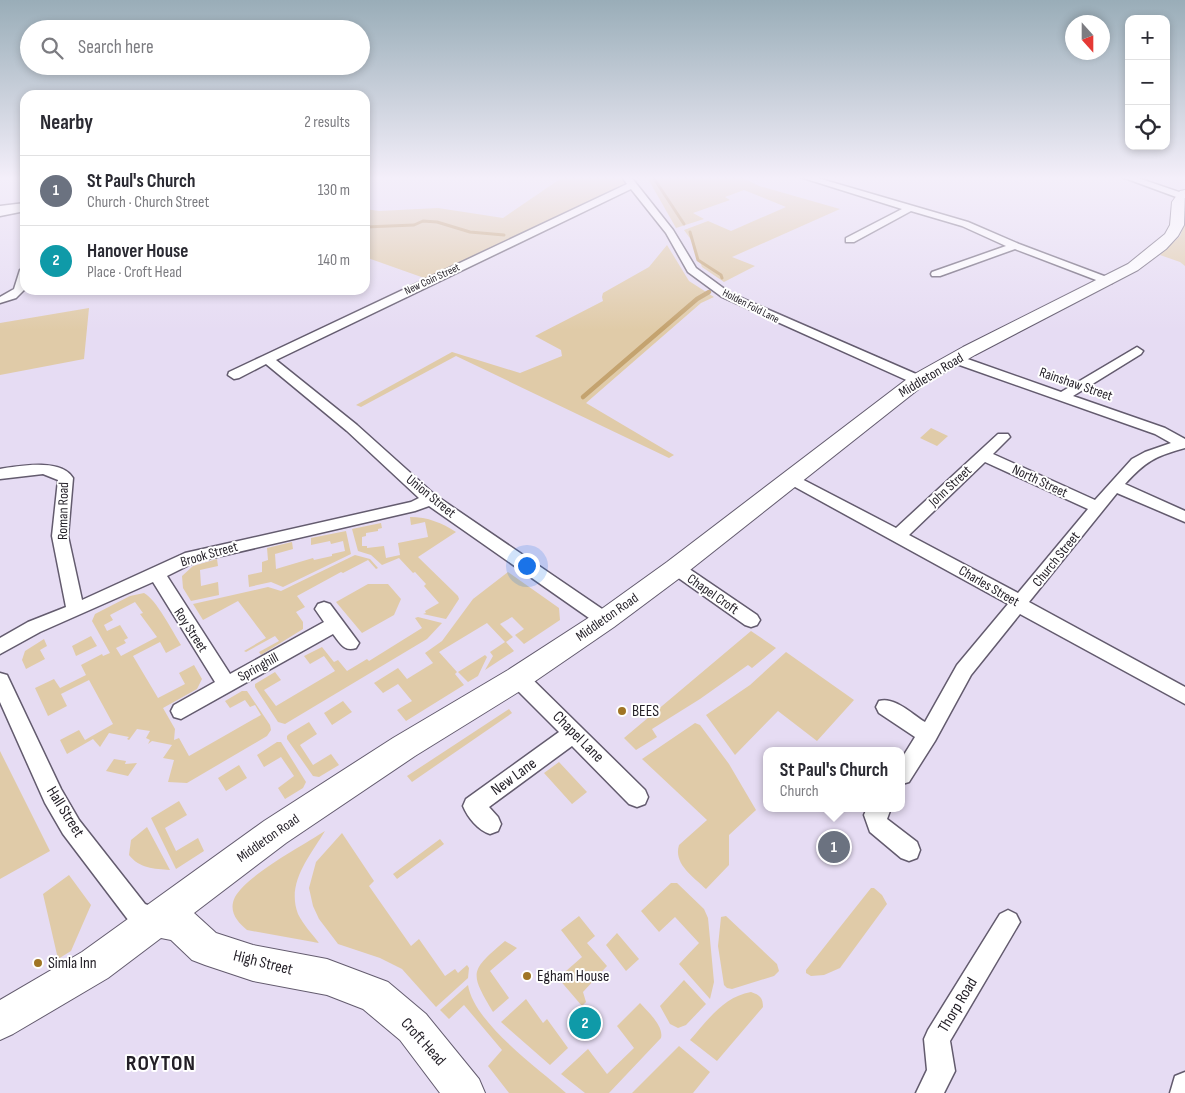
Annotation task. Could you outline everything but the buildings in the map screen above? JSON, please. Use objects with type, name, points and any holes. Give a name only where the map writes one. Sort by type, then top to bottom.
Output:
[{"type":"main road","name":"Middleton Road","points":[[0,1021],[95,964],[158,920],[275,832],[404,747],[518,678],[605,620],[676,568],[918,380],[955,358],[1133,267],[1161,246],[1171,236],[1175,228]]},
{"type":"main road","name":"High Street","points":[[158,920],[180,924],[205,947],[252,963],[327,977],[375,995]]},
{"type":"main road","name":"Croft Head","points":[[375,995],[413,1027],[465,1093]]},
{"type":"street","name":"New Coin Street","points":[[234,375],[533,228]]},
{"type":"street","name":"Holden Fold Lane","points":[[667,228],[692,270],[726,295],[918,380]]},
{"type":"street","points":[[850,240],[872,228]]},
{"type":"street","points":[[974,228],[1015,246],[1108,281]]},
{"type":"street","points":[[936,274],[1015,246]]},
{"type":"street","points":[[0,300],[16,295],[20,291]]},
{"type":"street","points":[[1062,397],[1137,351]]},
{"type":"street","name":"Rainshaw Street","points":[[955,358],[1160,431],[1184,443]]},
{"type":"street","name":"Union Street","points":[[267,359],[352,428],[430,499],[605,620]]},
{"type":"street","name":"John Street","points":[[898,536],[1003,437]]},
{"type":"street","name":"Church Street","points":[[905,770],[964,670],[1097,507],[1137,462],[1150,455],[1184,443]]},
{"type":"street","name":"North Street","points":[[983,455],[1097,507]]},
{"type":"street","name":"Roman Road","points":[[0,474],[36,469],[57,472],[66,478],[60,536],[75,610]]},
{"type":"street","name":"Charles Street","points":[[791,479],[898,536],[1185,696]]},
{"type":"street","points":[[1115,486],[1185,517]]},
{"type":"street","name":"Brook Street","points":[[0,647],[34,627],[207,552],[415,506],[430,499]]},
{"type":"street","name":"Chapel Croft","points":[[676,568],[750,620]]},
{"type":"street","name":"Roy Street","points":[[157,574],[227,684]]},
{"type":"street","points":[[324,609],[350,643]]},
{"type":"street","name":"Springhill","points":[[181,711],[336,624]]},
{"type":"street","name":"Chapel Lane","points":[[518,678],[637,797]]},
{"type":"street","name":"Hall Street","points":[[0,681],[53,796],[71,827],[137,913],[158,920]]},
{"type":"street","points":[[886,708],[928,734]]},
{"type":"street","name":"New Lane","points":[[490,824],[474,806],[574,733]]},
{"type":"street","points":[[877,812],[875,815],[878,825],[909,850]]},
{"type":"street","name":"Thorp Road","points":[[930,1093],[941,1071],[937,1039],[1008,922]]},
{"type":"street","points":[[1184,1093],[1185,1086]]},
{"type":"shaded area","points":[[370,228],[536,228],[427,279],[370,259]]},
{"type":"shaded area","points":[[689,228],[724,228],[731,231],[738,228],[797,228],[732,257],[755,266],[724,282],[702,267],[692,241],[684,230]]},
{"type":"shaded area","points":[[1183,228],[1185,228],[1185,266],[1180,262],[1160,255],[1180,236]]},
{"type":"shaded area","points":[[667,245],[689,281],[714,297],[701,303],[586,403],[674,455],[669,458],[456,356],[361,407],[356,405],[452,352],[520,373],[562,356],[561,350],[535,336],[603,301],[603,293],[649,267]]},
{"type":"shaded area","points":[[89,308],[84,359],[0,375],[0,323]]},
{"type":"shaded area","points":[[931,428],[948,436],[937,446],[920,438]]},
{"type":"shaded area","points":[[410,517],[434,521],[456,532],[418,557],[458,596],[459,599],[446,619],[423,614],[439,603],[424,586],[426,584],[399,558],[382,565],[371,555],[358,551],[352,529],[381,523],[382,528],[378,529],[378,531],[366,533],[366,536],[362,537],[362,546],[367,546],[367,548],[384,546],[386,558],[400,555],[398,543],[428,537],[425,522],[411,525]]},
{"type":"shaded area","points":[[346,531],[351,554],[283,587],[271,582],[249,587],[248,575],[262,572],[262,562],[268,560],[267,548],[292,542],[293,549],[275,554],[276,569],[313,558],[314,560],[332,556],[332,554],[345,551],[343,541],[331,544],[330,541],[311,545],[311,538]]},
{"type":"shaded area","points":[[355,555],[370,559],[378,568],[376,569],[368,560],[343,573],[341,572],[297,596],[305,607],[296,612],[303,622],[303,629],[261,655],[259,652],[279,641],[275,636],[246,652],[244,651],[266,638],[238,601],[203,620],[193,604],[268,587],[281,591]]},
{"type":"shaded area","points":[[217,559],[218,566],[200,570],[201,586],[218,582],[219,595],[191,601],[183,588],[182,576],[193,566]]},
{"type":"shaded area","points":[[508,572],[559,608],[560,620],[524,644],[515,635],[524,629],[512,617],[500,624],[513,637],[506,642],[514,651],[485,670],[493,656],[490,652],[505,642],[487,623],[439,652],[457,672],[455,674],[464,685],[406,721],[397,710],[412,701],[398,684],[383,693],[374,683],[398,668],[407,679],[433,663],[425,653],[442,641],[473,599]]},
{"type":"shaded area","points":[[368,584],[388,584],[401,599],[394,615],[362,633],[336,602]]},
{"type":"shaded area","points":[[144,593],[149,596],[164,616],[181,645],[166,653],[160,642],[133,656],[158,698],[185,684],[179,673],[194,665],[202,679],[197,689],[163,708],[175,729],[174,740],[179,738],[189,756],[261,715],[255,705],[250,707],[245,700],[230,708],[225,701],[242,691],[247,691],[270,725],[271,730],[267,736],[187,783],[168,782],[174,760],[163,758],[172,745],[152,741],[148,744],[150,740],[146,738],[150,731],[137,729],[129,740],[127,739],[129,737],[109,733],[100,747],[93,739],[67,754],[60,740],[79,730],[85,740],[113,724],[89,680],[61,694],[67,706],[48,716],[35,688],[54,679],[60,688],[86,675],[81,665],[102,654],[103,656],[110,653],[92,621],[95,614],[130,596]],"holes":[[[135,602],[143,613],[140,614],[157,637],[121,656],[116,648],[126,643],[124,640],[128,638],[120,625],[107,631],[104,625],[113,620],[110,615]]]},
{"type":"shaded area","points":[[418,617],[442,623],[427,639],[285,724],[278,722],[255,687],[255,684],[275,672],[281,680],[264,690],[276,706],[335,671],[324,656],[310,664],[304,656],[322,647],[334,662],[338,660],[347,671],[367,659],[369,661],[422,628],[415,618]]},
{"type":"shaded area","points":[[751,631],[776,648],[752,668],[748,665],[700,699],[652,729],[657,737],[636,750],[624,738]]},
{"type":"shaded area","points":[[91,636],[97,646],[76,656],[72,646]]},
{"type":"shaded area","points":[[44,639],[47,646],[40,650],[45,659],[26,669],[22,660],[25,651]]},
{"type":"shaded area","points":[[786,652],[854,700],[817,741],[778,711],[735,755],[706,715],[750,685]]},
{"type":"shaded area","points":[[485,655],[487,657],[478,676],[468,682],[458,672]]},
{"type":"shaded area","points":[[343,701],[352,712],[332,725],[324,713]]},
{"type":"shaded area","points":[[509,709],[512,713],[412,782],[407,776]]},
{"type":"shaded area","points":[[309,722],[317,734],[300,745],[313,765],[331,754],[339,765],[319,777],[313,776],[287,739],[289,734]]},
{"type":"shaded area","points":[[695,723],[700,725],[729,764],[756,810],[729,835],[729,865],[706,889],[686,870],[679,858],[678,852],[679,845],[707,820],[642,759]]},
{"type":"shaded area","points":[[277,742],[281,742],[306,782],[303,788],[285,799],[278,788],[294,776],[281,757],[264,767],[257,755]]},
{"type":"shaded area","points":[[0,751],[50,851],[0,879]]},
{"type":"shaded area","points":[[114,759],[126,761],[125,764],[137,763],[128,776],[106,771]]},
{"type":"shaded area","points":[[559,762],[587,792],[572,804],[544,773]]},
{"type":"shaded area","points":[[239,765],[247,778],[226,791],[218,778]]},
{"type":"shaded area","points":[[179,801],[187,815],[165,828],[176,851],[198,838],[204,851],[176,869],[151,818]]},
{"type":"shaded area","points":[[147,827],[170,870],[142,865],[129,855],[131,840]]},
{"type":"shaded area","points":[[325,831],[301,870],[295,891],[295,903],[298,914],[319,943],[247,930],[237,920],[233,911],[233,902],[241,888],[263,870]]},
{"type":"shaded area","points":[[342,833],[374,881],[369,886],[411,946],[419,939],[445,976],[455,969],[458,973],[467,965],[469,968],[468,978],[436,1007],[402,969],[380,958],[338,944],[319,919],[313,906],[309,888],[316,862]]},
{"type":"shaded area","points":[[440,839],[444,844],[397,879],[393,874]]},
{"type":"shaded area","points":[[69,875],[91,905],[71,951],[58,959],[43,894]]},
{"type":"shaded area","points":[[671,883],[677,883],[704,909],[708,918],[714,982],[710,999],[679,964],[699,943],[675,917],[659,932],[641,911]]},
{"type":"shaded area","points":[[871,888],[874,888],[882,895],[887,904],[840,968],[824,975],[811,976],[806,973],[806,970]]},
{"type":"shaded area","points":[[579,916],[595,936],[587,943],[607,966],[583,992],[586,1002],[582,1006],[558,978],[582,957],[561,930]]},
{"type":"shaded area","points":[[726,916],[777,964],[779,971],[774,976],[732,989],[724,985],[718,946],[721,917]]},
{"type":"shaded area","points":[[617,933],[639,959],[626,971],[606,945]]},
{"type":"shaded area","points":[[505,941],[517,948],[490,971],[509,998],[493,1012],[480,988],[477,973],[479,966],[485,959]]},
{"type":"shaded area","points":[[684,980],[706,1004],[686,1025],[678,1028],[670,1024],[660,1006]]},
{"type":"shaded area","points":[[468,985],[473,1000],[494,1029],[524,1058],[566,1093],[509,1093],[488,1066],[502,1050],[464,1005],[449,1019],[440,1010]]},
{"type":"shaded area","points":[[751,992],[760,997],[763,1007],[717,1061],[690,1040],[724,1004]]},
{"type":"shaded area","points":[[526,999],[543,1023],[547,1019],[568,1048],[550,1065],[501,1022]]},
{"type":"shaded area","points":[[640,1003],[658,1024],[661,1038],[609,1093],[585,1093],[561,1074],[588,1049],[607,1074],[634,1048],[617,1026]]},
{"type":"shaded area","points":[[679,1046],[710,1072],[693,1093],[632,1093]]},
{"type":"waterway","points":[[457,228],[470,232],[504,235]]},
{"type":"waterway","points":[[690,232],[698,260],[721,275],[722,278]]},
{"type":"waterway","points":[[583,397],[697,299],[709,292]]},
{"type":"place","name":"BEES","points":[[622,711]]},
{"type":"place","name":"St Paul's Church","points":[[834,847]]},
{"type":"place","name":"Simla Inn","points":[[38,963]]},
{"type":"place","name":"Egham House","points":[[527,976]]},
{"type":"place","name":"Hanover House","points":[[585,1023]]},
{"type":"district","name":"ROYTON","points":[[161,1063]]}]
